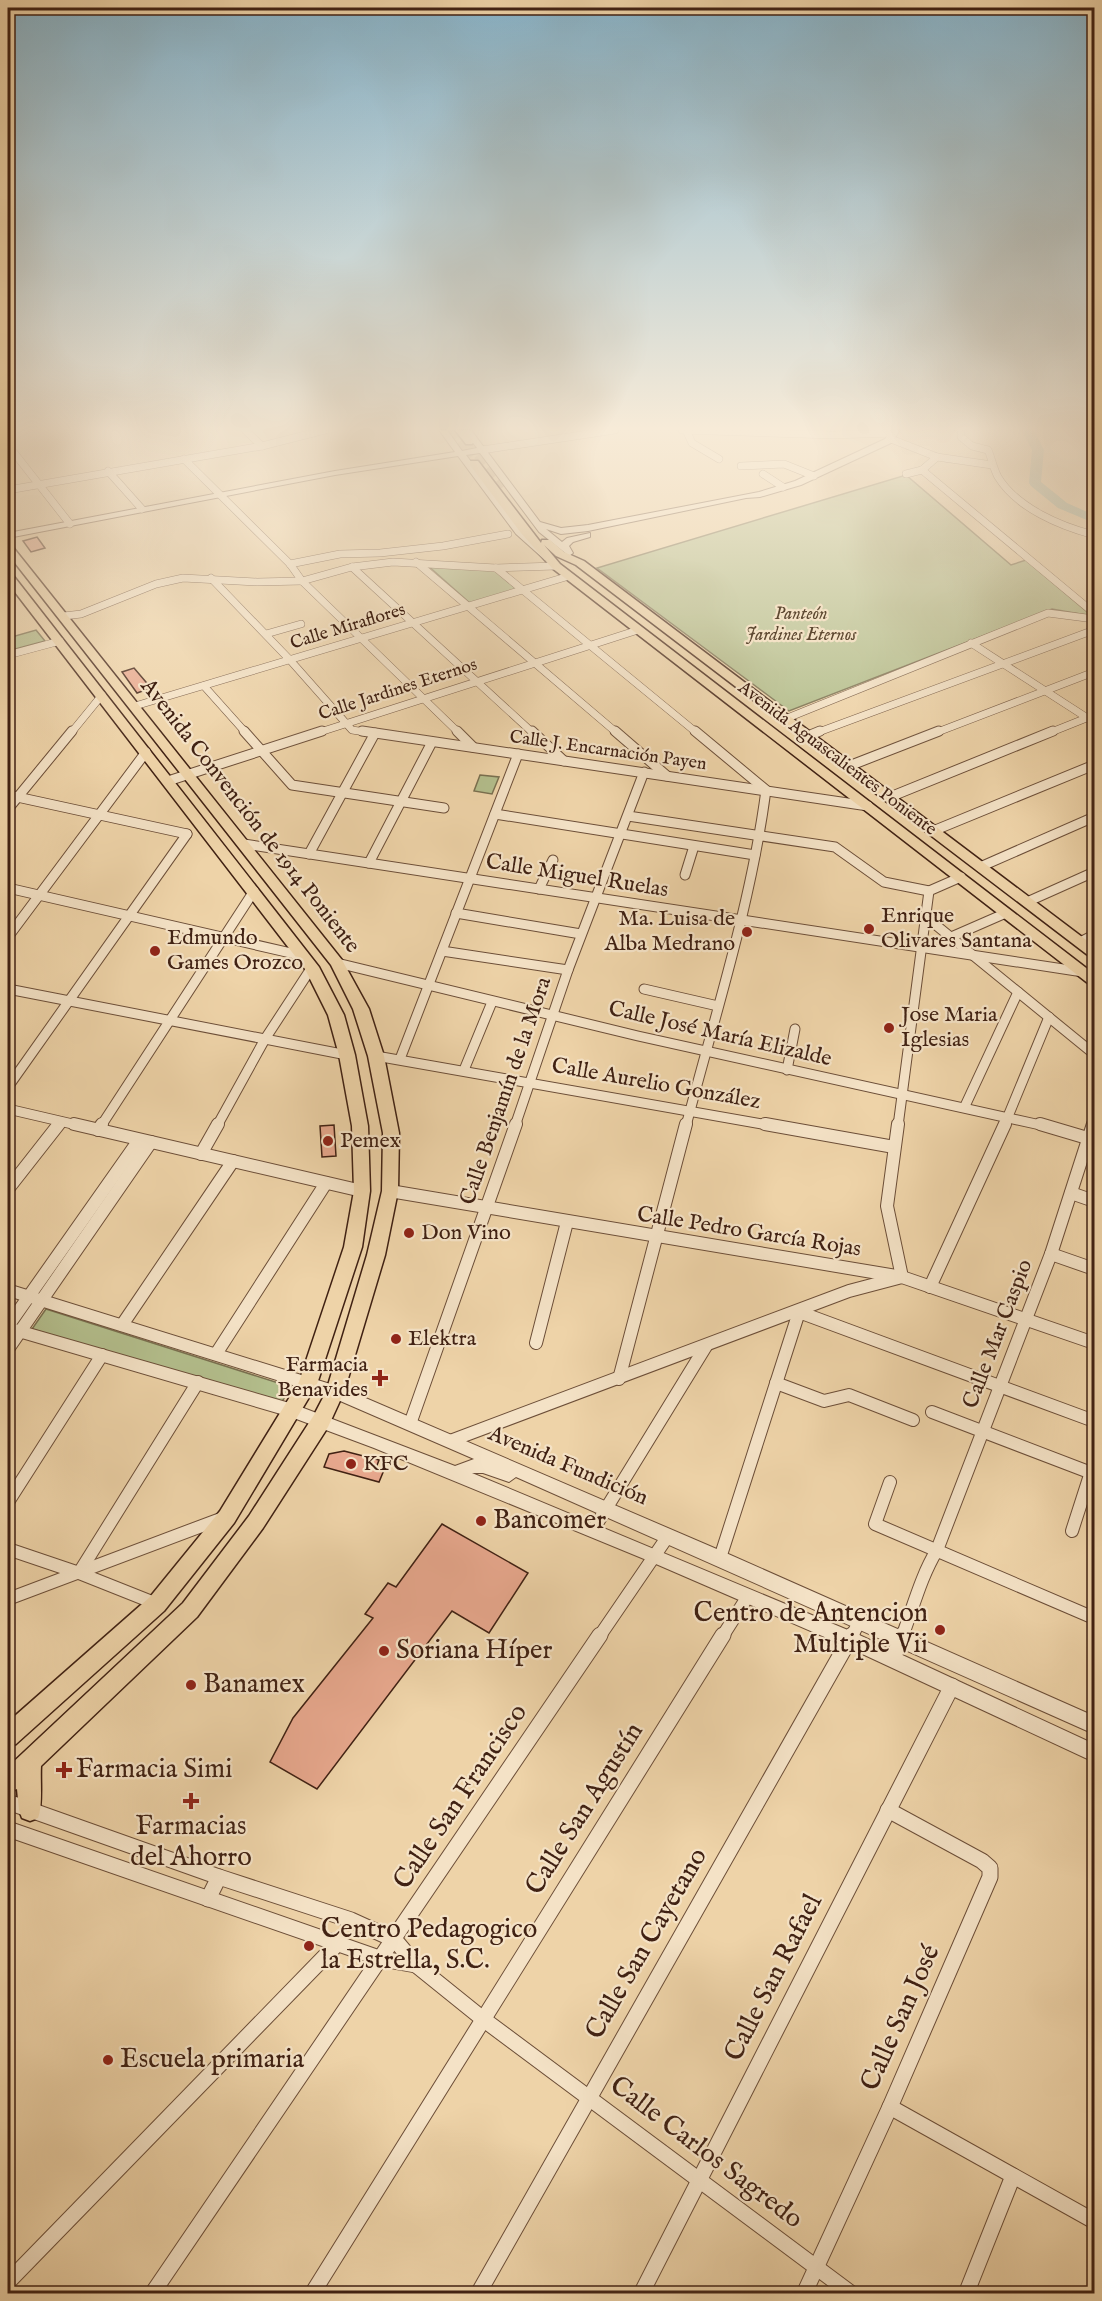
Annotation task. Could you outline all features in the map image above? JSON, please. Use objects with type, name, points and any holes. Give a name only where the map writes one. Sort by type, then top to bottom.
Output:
[{"type":"main road","name":"Avenida Aguascalientes Poniente","points":[[531,537],[556,566],[1095,981]]},
{"type":"main road","name":"Avenida Aguascalientes Poniente","points":[[542,537],[560,554],[580,563],[1095,953]]},
{"type":"main road","name":"Avenida Convención de 1914 Poniente","points":[[8,548],[337,963],[361,1008],[376,1056],[391,1127],[390,1191],[376,1255],[335,1392],[321,1421],[256,1522],[190,1610],[8,1782]]},
{"type":"main road","name":"Avenida Convención de 1914 Poniente","points":[[8,576],[308,962],[336,1015],[347,1055],[360,1126],[362,1191],[353,1247],[308,1384],[226,1517],[157,1604],[8,1736]]},
{"type":"main road","points":[[30,1761],[28,1786],[30,1810]]},
{"type":"street","points":[[263,537],[290,564],[302,580],[473,747]]},
{"type":"street","points":[[290,564],[340,554],[380,554],[488,537]]},
{"type":"street","name":"Avenida Aguascalientes Poniente","points":[[552,537],[580,563]]},
{"type":"street","points":[[566,551],[564,545],[577,537]]},
{"type":"street","points":[[1004,537],[1095,613]]},
{"type":"street","points":[[67,620],[156,584],[183,578],[257,582],[302,580],[352,567],[416,562],[496,568],[556,566]]},
{"type":"street","points":[[416,562],[668,776]]},
{"type":"street","points":[[352,567],[564,761]]},
{"type":"street","points":[[496,568],[766,790],[760,835],[740,920],[619,1378]]},
{"type":"street","name":"Calle Miraflores","points":[[135,706],[569,576]]},
{"type":"street","points":[[211,578],[266,634],[347,724]]},
{"type":"street","points":[[785,719],[1052,612],[1095,619]]},
{"type":"street","points":[[266,634],[301,624]]},
{"type":"street","name":"Calle Jardines Eternos","points":[[168,781],[638,630]]},
{"type":"street","points":[[808,736],[1095,630]]},
{"type":"street","points":[[8,655],[60,641]]},
{"type":"street","points":[[971,643],[1092,718]]},
{"type":"street","points":[[849,766],[1095,672]]},
{"type":"street","points":[[204,686],[292,785],[444,808]]},
{"type":"street","points":[[8,809],[102,695]]},
{"type":"street","points":[[890,797],[1092,718]]},
{"type":"street","name":"Calle J. Encarnación Payen","points":[[347,724],[352,730],[868,806]]},
{"type":"street","points":[[309,854],[375,733]]},
{"type":"street","points":[[369,863],[432,742]]},
{"type":"street","points":[[8,937],[146,752]]},
{"type":"street","points":[[400,1059],[518,754]]},
{"type":"street","points":[[933,831],[1095,765]]},
{"type":"street","name":"Calle Benjamín de la Mora","points":[[410,1424],[531,1082],[568,970],[644,772]]},
{"type":"street","points":[[8,795],[187,834],[203,828]]},
{"type":"street","points":[[495,814],[755,855]]},
{"type":"street","points":[[628,816],[835,847],[884,882],[929,891],[961,877]]},
{"type":"street","points":[[980,867],[1095,817]]},
{"type":"street","points":[[8,1087],[187,834]]},
{"type":"street","name":"Calle Miguel Ruelas","points":[[244,844],[1083,972]]},
{"type":"street","points":[[685,875],[694,846]]},
{"type":"street","points":[[539,889],[553,860]]},
{"type":"street","points":[[1027,902],[1095,872]]},
{"type":"street","points":[[8,888],[224,938],[308,962],[201,1154]]},
{"type":"street","points":[[98,1130],[254,891]]},
{"type":"street","points":[[450,1441],[799,1312],[866,1284],[902,1277],[887,1206],[900,1094],[929,891]]},
{"type":"street","points":[[951,937],[1006,913]]},
{"type":"street","points":[[456,914],[581,934]]},
{"type":"street","points":[[926,917],[1095,1054]]},
{"type":"street","points":[[1080,942],[1095,935]]},
{"type":"street","points":[[442,951],[568,970]]},
{"type":"street","name":"Calle José María Elizalde","points":[[337,963],[552,1017],[788,1070],[965,1106],[1091,1139]]},
{"type":"street","points":[[8,989],[347,1055]]},
{"type":"street","points":[[644,989],[718,1005]]},
{"type":"street","points":[[965,1106],[1018,992]]},
{"type":"street","points":[[464,1070],[492,1002]]},
{"type":"street","points":[[930,1287],[1008,1117],[1049,1017]]},
{"type":"street","points":[[788,1070],[795,1029]]},
{"type":"street","name":"Calle Aurelio González","points":[[376,1056],[894,1147]]},
{"type":"street","points":[[8,1109],[362,1191]]},
{"type":"street","points":[[8,1190],[61,1122]]},
{"type":"street","name":"Calle Mar Caspio","points":[[893,1659],[924,1581],[932,1572],[935,1555],[1051,1254],[1095,1122]]},
{"type":"street","points":[[35,1298],[139,1140]]},
{"type":"street","points":[[8,1349],[12,1329],[152,1143]]},
{"type":"street","points":[[122,1325],[233,1161]]},
{"type":"street","points":[[216,1354],[326,1183]]},
{"type":"street","name":"Calle Pedro García Rojas","points":[[390,1191],[902,1277],[1095,1343]]},
{"type":"street","points":[[1071,1194],[1095,1202]]},
{"type":"street","points":[[536,1343],[567,1222]]},
{"type":"street","points":[[1051,1254],[1095,1269]]},
{"type":"street","name":"Avenida Fundición","points":[[8,1290],[335,1392],[606,1508],[1095,1725]]},
{"type":"street","points":[[720,1558],[799,1312]]},
{"type":"street","points":[[799,1312],[1095,1421]]},
{"type":"street","points":[[12,1329],[293,1411],[458,1473],[893,1659],[1095,1753]]},
{"type":"street","points":[[592,1530],[706,1346]]},
{"type":"street","points":[[8,1502],[102,1355]]},
{"type":"street","points":[[79,1573],[198,1382]]},
{"type":"street","points":[[776,1383],[824,1401],[849,1395],[913,1420]]},
{"type":"street","points":[[932,1412],[1093,1473],[1072,1532]]},
{"type":"street","points":[[458,1473],[471,1465],[480,1465],[506,1475],[535,1478]]},
{"type":"street","points":[[890,1482],[875,1524],[935,1555],[1095,1618]]},
{"type":"street","points":[[8,1599],[226,1517]]},
{"type":"street","name":"Calle San Francisco","points":[[152,2294],[669,1536]]},
{"type":"street","points":[[8,1549],[79,1573],[157,1604]]},
{"type":"street","name":"Calle San Agustín","points":[[312,2294],[748,1596]]},
{"type":"street","name":"Calle San Cayetano","points":[[478,2294],[860,1621]]},
{"type":"street","name":"Calle San Rafael","points":[[641,2294],[952,1686]]},
{"type":"street","name":"Calle Carlos Sagredo","points":[[8,1802],[219,1877],[351,1920],[395,1940],[416,1965],[483,2019],[852,2294]]},
{"type":"street","name":"Calle San José","points":[[804,2294],[890,2107],[990,1877],[990,1868],[982,1861],[888,1810]]},
{"type":"street","name":"Calle Carlos Sagredo","points":[[8,1829],[339,1942],[382,1959],[416,1965]]},
{"type":"street","points":[[208,1899],[219,1877]]},
{"type":"street","points":[[8,2282],[339,1942]]},
{"type":"street","points":[[890,2107],[1095,2221]]},
{"type":"street","points":[[966,2294],[1013,2176]]},
{"type":"green space","name":"Panteón Jardines Eternos","points":[[699,537],[979,537],[1011,565],[1026,560],[1092,616],[1052,609],[789,711],[597,568]]},
{"type":"green space","points":[[426,564],[494,570],[518,590],[471,604]]},
{"type":"green space","points":[[36,630],[45,641],[8,651],[8,638]]},
{"type":"green space","points":[[480,775],[499,777],[492,794],[474,791]]},
{"type":"green space","points":[[46,1309],[291,1387],[280,1405],[32,1329]]},
{"type":"building","points":[[37,537],[45,548],[31,552],[23,541]]},
{"type":"building","points":[[134,668],[151,688],[137,693],[122,672]]},
{"type":"building","name":"Pemex","points":[[334,1125],[336,1156],[322,1157],[320,1126]]},
{"type":"building","name":"KFC","points":[[344,1451],[379,1460],[376,1468],[384,1470],[379,1482],[324,1467],[329,1454]]},
{"type":"building","name":"Soriana Híper","points":[[442,1524],[528,1573],[489,1633],[452,1611],[317,1789],[270,1762],[293,1718],[373,1618],[365,1614],[388,1583],[396,1587]]},
{"type":"place","name":"Enrique Olivares Santana","points":[[869,929]]},
{"type":"place","name":"Ma. Luisa de Alba Medrano","points":[[747,932]]},
{"type":"place","name":"Edmundo Games Orozco","points":[[155,951]]},
{"type":"place","name":"Jose Maria Iglesias","points":[[889,1028]]},
{"type":"place","name":"Pemex","points":[[328,1141]]},
{"type":"place","name":"Don Vino","points":[[409,1233]]},
{"type":"place","name":"Elektra","points":[[396,1339]]},
{"type":"place","name":"Farmacia Benavides","points":[[380,1378]]},
{"type":"place","name":"KFC","points":[[351,1464]]},
{"type":"place","name":"Bancomer","points":[[481,1521]]},
{"type":"place","name":"Centro de Antencion Multiple Vii","points":[[940,1630]]},
{"type":"place","name":"Soriana Híper","points":[[384,1651]]},
{"type":"place","name":"Banamex","points":[[191,1685]]},
{"type":"place","name":"Farmacia Simi","points":[[64,1770]]},
{"type":"place","name":"Farmacias del Ahorro","points":[[191,1801]]},
{"type":"place","name":"Centro Pedagogico la Estrella, S.C.","points":[[309,1946]]},
{"type":"place","name":"Escuela primaria","points":[[108,2060]]}]
